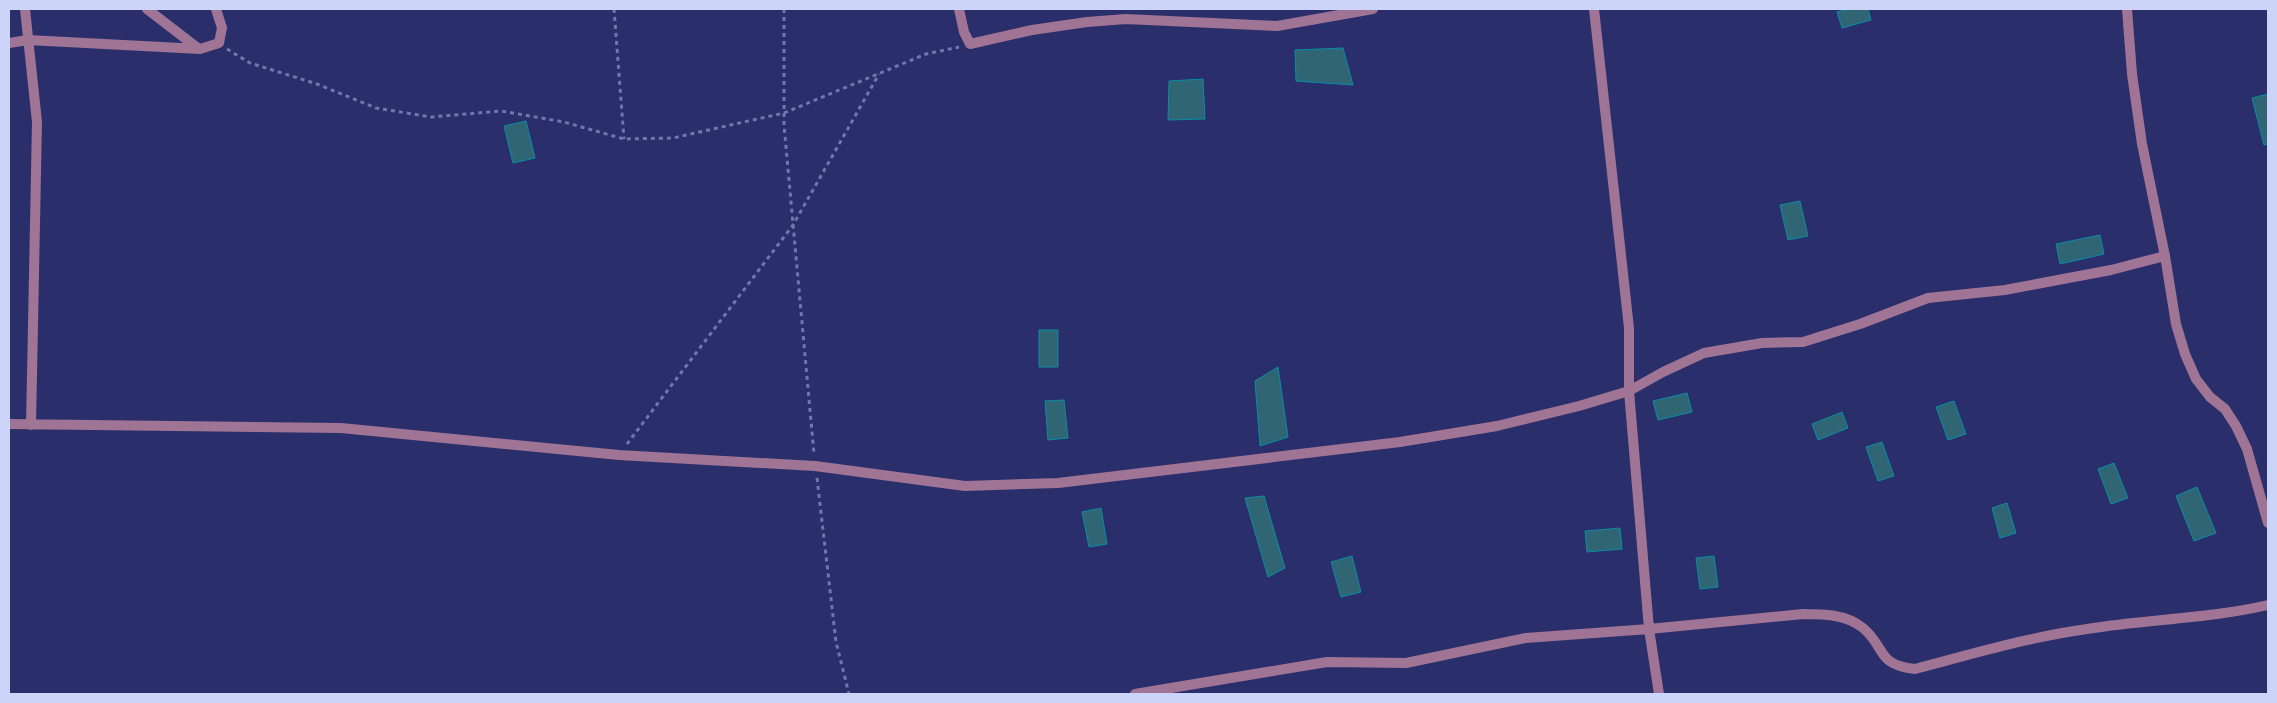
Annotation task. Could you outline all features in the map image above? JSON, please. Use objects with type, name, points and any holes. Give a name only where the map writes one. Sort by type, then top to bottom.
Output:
[{"type":"street","points":[[25,9],[36,122],[31,425]]},
{"type":"street","points":[[147,9],[200,49]]},
{"type":"street","points":[[9,43],[28,40],[200,49],[218,43],[222,28],[216,9]]},
{"type":"street","points":[[958,9],[964,32],[970,44],[1032,30],[1087,22],[1126,19],[1277,26],[1373,9]]},
{"type":"street","points":[[1594,9],[1629,328],[1629,391],[1649,629],[1658,694]]},
{"type":"street","points":[[2128,9],[2132,74],[2142,144],[2165,256],[2176,324],[2185,354],[2196,379],[2210,397],[2225,409],[2247,448],[2268,523]]},
{"type":"street","points":[[9,424],[341,428],[619,455],[815,466],[965,486],[1058,483],[1400,442],[1497,426],[1579,406],[1629,391],[1663,372],[1704,353],[1762,343],[1802,342],[1860,324],[1928,298],[2004,290],[2111,270],[2165,256]]},
{"type":"street","points":[[1135,694],[1170,691],[1327,662],[1406,663],[1526,638],[1824,614],[1840,617],[1858,624],[1893,664],[1915,669],[2079,630],[2192,618],[2268,605]]},
{"type":"path","points":[[614,9],[624,139]]},
{"type":"path","points":[[784,9],[784,113],[815,466],[836,642],[849,694]]},
{"type":"path","points":[[218,43],[250,63],[317,84],[376,108],[431,117],[501,110],[564,122],[624,139],[673,138],[784,113],[926,54],[970,44]]},
{"type":"path","points":[[619,455],[793,225],[879,73]]},
{"type":"building","points":[[1849,9],[1868,9],[1871,20],[1842,28],[1837,12]]},
{"type":"building","points":[[1343,48],[1353,85],[1296,81],[1295,50]]},
{"type":"building","points":[[1203,79],[1205,119],[1168,120],[1169,81]]},
{"type":"building","points":[[2268,94],[2268,144],[2264,145],[2252,98]]},
{"type":"building","points":[[526,121],[535,158],[513,163],[504,126]]},
{"type":"building","points":[[1800,201],[1808,236],[1788,240],[1780,205]]},
{"type":"building","points":[[2100,235],[2104,254],[2060,264],[2056,244]]},
{"type":"building","points":[[1039,330],[1058,330],[1058,367],[1039,367]]},
{"type":"building","points":[[1278,367],[1288,437],[1260,446],[1255,381]]},
{"type":"building","points":[[1687,393],[1692,412],[1658,420],[1653,401]]},
{"type":"building","points":[[1064,400],[1068,438],[1048,440],[1045,401]]},
{"type":"building","points":[[1954,401],[1966,434],[1948,440],[1936,407]]},
{"type":"building","points":[[1842,412],[1848,428],[1818,440],[1812,424]]},
{"type":"building","points":[[1882,442],[1894,476],[1878,481],[1866,447]]},
{"type":"building","points":[[2114,463],[2128,498],[2111,504],[2098,469]]},
{"type":"building","points":[[2197,487],[2216,533],[2194,541],[2176,496]]},
{"type":"building","points":[[1264,496],[1285,568],[1268,577],[1245,498]]},
{"type":"building","points":[[2007,503],[2016,533],[2000,538],[1992,508]]},
{"type":"building","points":[[1101,508],[1107,544],[1089,547],[1082,512]]},
{"type":"building","points":[[1620,528],[1622,549],[1587,552],[1585,531]]},
{"type":"building","points":[[1352,556],[1361,592],[1341,597],[1331,562]]},
{"type":"building","points":[[1714,556],[1718,587],[1700,589],[1696,558]]}]
